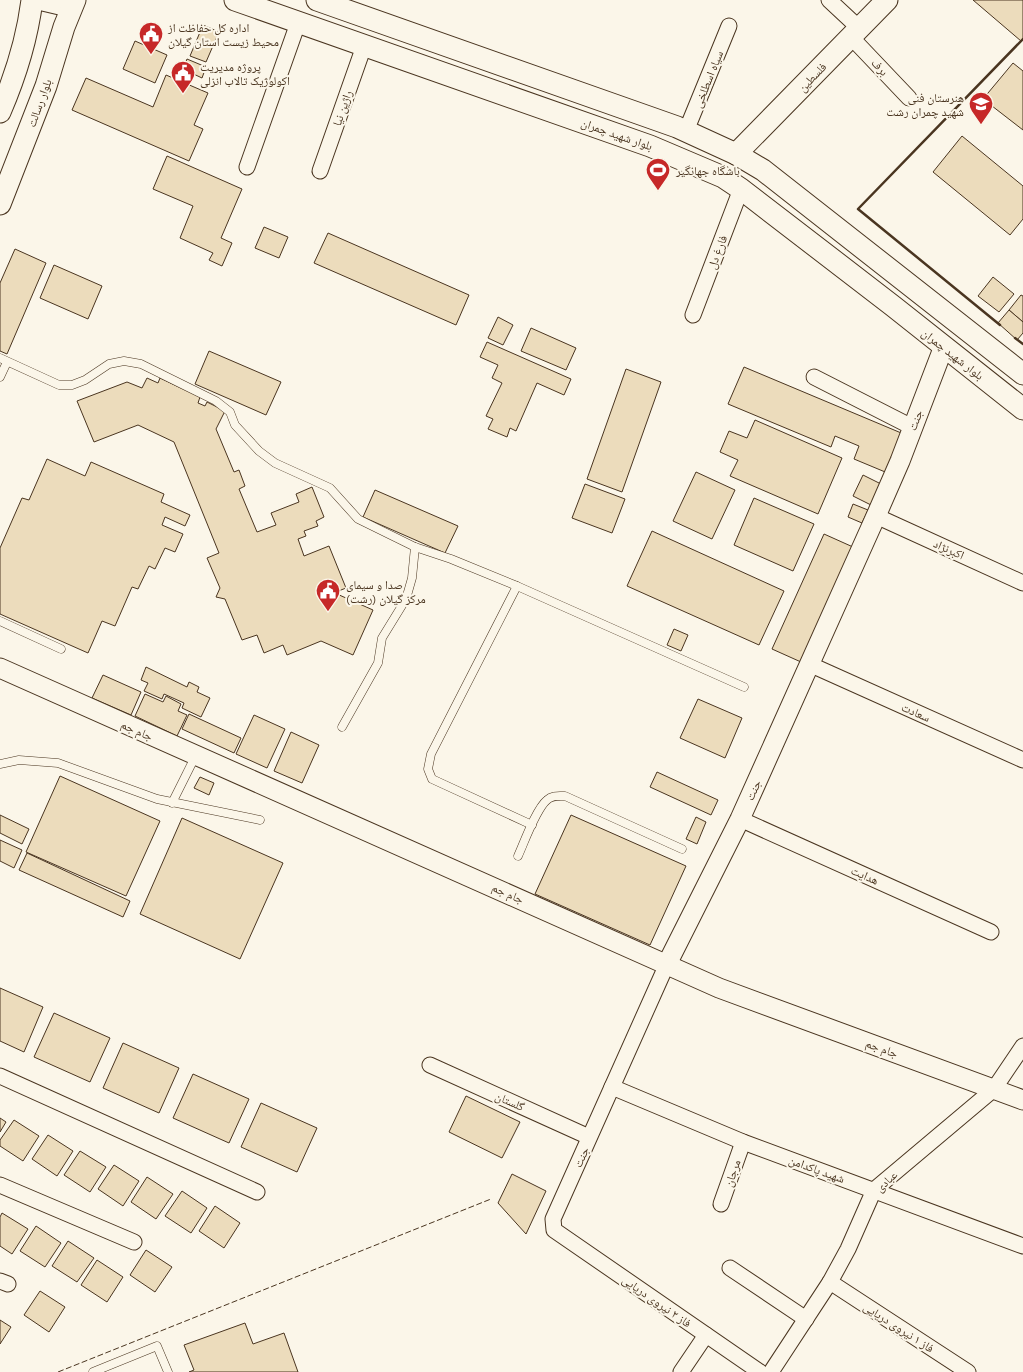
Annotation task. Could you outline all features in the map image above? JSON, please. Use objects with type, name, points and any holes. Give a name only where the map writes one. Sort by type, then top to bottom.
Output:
[{"type":"main road","points":[[0,112],[15,76],[30,19],[32,0]]},
{"type":"main road","points":[[43,0],[60,4],[74,0]]},
{"type":"main road","name":"بلوار رسالت","points":[[0,204],[46,86],[74,0]]},
{"type":"main road","name":"بلوار شهید چمران","points":[[236,0],[659,149],[723,177],[741,188],[944,346],[1021,402]]},
{"type":"main road","points":[[317,0],[686,131],[736,154],[763,170],[1022,372]]},
{"type":"main road","name":"فلسطین","points":[[736,154],[887,0]]},
{"type":"main road","points":[[15,76],[22,70],[30,69],[38,72],[44,78],[46,86]]},
{"type":"main road","points":[[944,346],[960,324]]},
{"type":"street","name":"برف","points":[[829,0],[909,98]]},
{"type":"street","points":[[247,167],[298,23]]},
{"type":"street","name":"سیاه اسطلخی","points":[[686,131],[729,26]]},
{"type":"street","name":"راژین نیا","points":[[320,171],[364,46]]},
{"type":"street","name":"فارغ دل","points":[[693,315],[741,188]]},
{"type":"street","name":"جنت","points":[[554,1230],[553,1219],[667,964],[740,819],[876,516],[900,461],[944,346]]},
{"type":"street","points":[[814,378],[912,427]]},
{"type":"street","name":"اکبرنژاد","points":[[876,516],[1023,582]]},
{"type":"street","name":"سعادت","points":[[809,664],[1023,760]]},
{"type":"street","name":"جام جم","points":[[0,668],[719,988],[1023,1100]]},
{"type":"street","name":"هدایت","points":[[740,819],[991,932]]},
{"type":"street","name":"عبادی","points":[[771,1372],[830,1282],[848,1248],[874,1190],[994,1089],[1023,1046]]},
{"type":"street","name":"گلستان","points":[[430,1065],[590,1137]]},
{"type":"street","points":[[0,1076],[257,1192]]},
{"type":"street","name":"شهید پاکدامن","points":[[612,1087],[743,1142],[1023,1246]]},
{"type":"street","name":"مرجان","points":[[721,1204],[743,1142]]},
{"type":"street","points":[[0,1185],[134,1242]]},
{"type":"street","name":"فاز ۲ نیروی دریایی","points":[[554,1230],[760,1372]]},
{"type":"street","points":[[730,1268],[806,1319]]},
{"type":"street","name":"فاز ۱ نیروی دریایی","points":[[830,1282],[968,1372]]},
{"type":"street","points":[[681,1372],[706,1335]]},
{"type":"lane","points":[[0,377],[3,360],[59,385],[72,385],[86,380],[109,364],[124,361],[141,364],[216,401],[230,412],[235,425],[259,451],[275,463],[330,488],[358,519],[415,547],[451,559],[516,586],[744,687]]},
{"type":"lane","points":[[342,727],[378,663],[382,638],[406,599],[412,578],[415,547]]},
{"type":"lane","points":[[516,586],[431,754],[428,769],[432,779],[532,825]]},
{"type":"lane","points":[[0,621],[61,649]]},
{"type":"lane","points":[[172,803],[196,755]]},
{"type":"lane","points":[[0,764],[19,760],[58,763],[157,799],[260,820]]},
{"type":"lane","points":[[518,856],[540,809],[546,800],[555,795],[565,796],[682,849]]},
{"type":"lane","points":[[92,1372],[157,1346],[168,1372]]},
{"type":"building","points":[[973,0],[1023,0],[1023,39],[1021,41]]},
{"type":"building","points":[[203,25],[219,32],[206,62],[190,56]]},
{"type":"building","points":[[135,41],[167,55],[155,83],[123,69]]},
{"type":"building","points":[[187,59],[206,67],[202,78],[183,69]]},
{"type":"building","points":[[1013,63],[1023,71],[1023,130],[983,99]]},
{"type":"building","points":[[166,75],[208,93],[194,125],[203,129],[189,161],[72,110],[86,78],[153,107]]},
{"type":"building","points":[[962,136],[1023,186],[1023,219],[1010,235],[933,172]]},
{"type":"building","points":[[167,156],[242,189],[221,238],[232,243],[222,266],[209,260],[213,253],[180,238],[193,206],[153,189]]},
{"type":"building","points":[[264,227],[288,237],[279,258],[255,248]]},
{"type":"building","points":[[328,233],[469,295],[456,325],[314,263]]},
{"type":"building","points":[[15,249],[46,263],[7,354],[0,351],[0,283]]},
{"type":"building","points":[[54,265],[102,286],[88,319],[40,298]]},
{"type":"building","points":[[993,277],[1014,294],[999,312],[978,296]]},
{"type":"building","points":[[1021,295],[1023,296],[1023,322],[1009,310]]},
{"type":"building","points":[[1009,310],[1023,322],[1023,333],[1017,340],[998,323]]},
{"type":"building","points":[[498,317],[513,325],[503,345],[488,338]]},
{"type":"building","points":[[531,328],[576,348],[566,370],[521,351]]},
{"type":"building","points":[[487,342],[571,379],[564,395],[537,383],[516,431],[510,428],[507,437],[488,429],[493,419],[486,416],[502,383],[492,378],[498,365],[480,357]]},
{"type":"building","points":[[209,351],[281,382],[266,415],[195,384]]},
{"type":"building","points":[[744,367],[906,435],[890,474],[854,459],[859,446],[835,436],[831,447],[728,404]]},
{"type":"building","points":[[626,369],[661,382],[622,492],[587,479]]},
{"type":"building","points":[[147,378],[158,383],[160,378],[200,397],[198,403],[205,406],[207,402],[225,411],[216,429],[234,472],[239,470],[245,486],[239,489],[257,532],[276,525],[271,513],[299,502],[296,494],[312,487],[324,517],[316,521],[318,526],[304,531],[306,536],[298,539],[304,556],[329,546],[346,588],[336,592],[337,594],[373,610],[353,655],[321,641],[287,655],[283,645],[264,653],[257,635],[242,640],[225,599],[216,597],[220,588],[207,558],[219,553],[174,442],[138,425],[94,442],[77,401],[127,382],[142,388]]},
{"type":"building","points":[[755,420],[842,458],[818,514],[730,476],[738,460],[720,452],[729,431],[747,438]]},
{"type":"building","points":[[47,459],[85,476],[91,462],[164,494],[161,502],[190,515],[185,526],[165,517],[162,525],[183,534],[175,552],[165,548],[155,569],[149,566],[138,589],[132,587],[115,626],[102,621],[88,653],[0,614],[0,548],[22,498],[29,500]]},
{"type":"building","points":[[696,472],[735,490],[712,539],[673,521]]},
{"type":"building","points":[[863,475],[883,485],[873,506],[853,496]]},
{"type":"building","points":[[585,484],[625,499],[612,533],[572,518]]},
{"type":"building","points":[[375,490],[458,526],[445,553],[363,517]]},
{"type":"building","points":[[754,498],[814,524],[793,571],[734,545]]},
{"type":"building","points":[[853,504],[868,510],[862,523],[848,517]]},
{"type":"building","points":[[652,531],[784,591],[759,645],[627,586]]},
{"type":"building","points":[[824,534],[853,547],[801,662],[772,649]]},
{"type":"building","points":[[674,629],[688,635],[681,651],[667,645]]},
{"type":"building","points":[[146,667],[187,687],[189,682],[199,687],[197,692],[210,698],[201,717],[182,708],[184,703],[164,694],[162,699],[144,691],[148,683],[141,680]]},
{"type":"building","points":[[103,675],[141,692],[131,715],[92,698]]},
{"type":"building","points":[[145,694],[163,702],[166,696],[181,704],[178,711],[187,715],[177,736],[135,716]]},
{"type":"building","points":[[698,699],[742,718],[725,758],[680,738]]},
{"type":"building","points":[[189,714],[241,738],[234,753],[182,729]]},
{"type":"building","points":[[254,715],[285,729],[267,768],[236,754]]},
{"type":"building","points":[[291,732],[319,745],[302,783],[274,771]]},
{"type":"building","points":[[657,772],[718,800],[711,815],[650,787]]},
{"type":"building","points":[[60,776],[160,821],[126,896],[26,852]]},
{"type":"building","points":[[200,777],[214,783],[209,795],[194,788]]},
{"type":"building","points":[[0,815],[29,829],[22,844],[0,833]]},
{"type":"building","points":[[571,815],[686,866],[650,945],[535,894]]},
{"type":"building","points":[[696,817],[706,822],[697,844],[686,839]]},
{"type":"building","points":[[182,818],[283,863],[240,959],[140,914]]},
{"type":"building","points":[[0,840],[22,850],[14,868],[0,861]]},
{"type":"building","points":[[27,853],[130,901],[123,917],[19,870]]},
{"type":"building","points":[[0,988],[43,1007],[24,1052],[0,1041]]},
{"type":"building","points":[[54,1013],[110,1038],[90,1082],[34,1057]]},
{"type":"building","points":[[123,1043],[179,1068],[159,1113],[103,1088]]},
{"type":"building","points":[[193,1074],[249,1099],[229,1143],[173,1118]]},
{"type":"building","points":[[466,1096],[520,1122],[502,1158],[449,1132]]},
{"type":"building","points":[[261,1103],[317,1128],[297,1172],[241,1147]]},
{"type":"building","points":[[0,1118],[6,1122],[0,1132]]},
{"type":"building","points":[[14,1120],[39,1136],[23,1161],[0,1146],[0,1140]]},
{"type":"building","points":[[48,1135],[73,1151],[57,1176],[32,1159]]},
{"type":"building","points":[[80,1151],[106,1167],[90,1192],[64,1175]]},
{"type":"building","points":[[114,1165],[139,1181],[123,1206],[98,1189]]},
{"type":"building","points":[[512,1174],[546,1191],[526,1234],[498,1203]]},
{"type":"building","points":[[147,1177],[173,1194],[156,1219],[131,1202]]},
{"type":"building","points":[[182,1191],[207,1208],[191,1233],[165,1216]]},
{"type":"building","points":[[215,1206],[240,1223],[224,1248],[199,1231]]},
{"type":"building","points":[[2,1213],[28,1229],[12,1254],[0,1246],[0,1217]]},
{"type":"building","points":[[36,1226],[61,1243],[45,1267],[20,1251]]},
{"type":"building","points":[[68,1241],[94,1258],[77,1282],[52,1266]]},
{"type":"building","points":[[146,1250],[172,1267],[155,1292],[130,1275]]},
{"type":"building","points":[[97,1260],[123,1277],[107,1302],[81,1285]]},
{"type":"building","points":[[40,1291],[65,1307],[49,1332],[24,1315]]},
{"type":"building","points":[[0,1320],[11,1327],[0,1344]]},
{"type":"building","points":[[245,1323],[253,1344],[284,1333],[298,1372],[189,1372],[194,1370],[184,1345]]},
{"type":"fence","points":[[58,1372],[491,1199]]},
{"type":"wall","points":[[1000,325],[858,209],[1023,39]]},
{"type":"wall","points":[[1015,338],[1023,344]]},
{"type":"place","name":"اداره کل حفاظت از محیط زیست استان گیلان","points":[[151,55]]},
{"type":"place","name":"پروژه مدیریت اکولوژیک تالاب انزلی","points":[[183,94]]},
{"type":"place","name":"هنرستان فنی شهید چمران رشت","points":[[981,125]]},
{"type":"place","name":"باشگاه جهانگیر","points":[[658,191]]},
{"type":"place","name":"صدا و سیمای مرکز گیلان (رشت)","points":[[328,612]]}]
